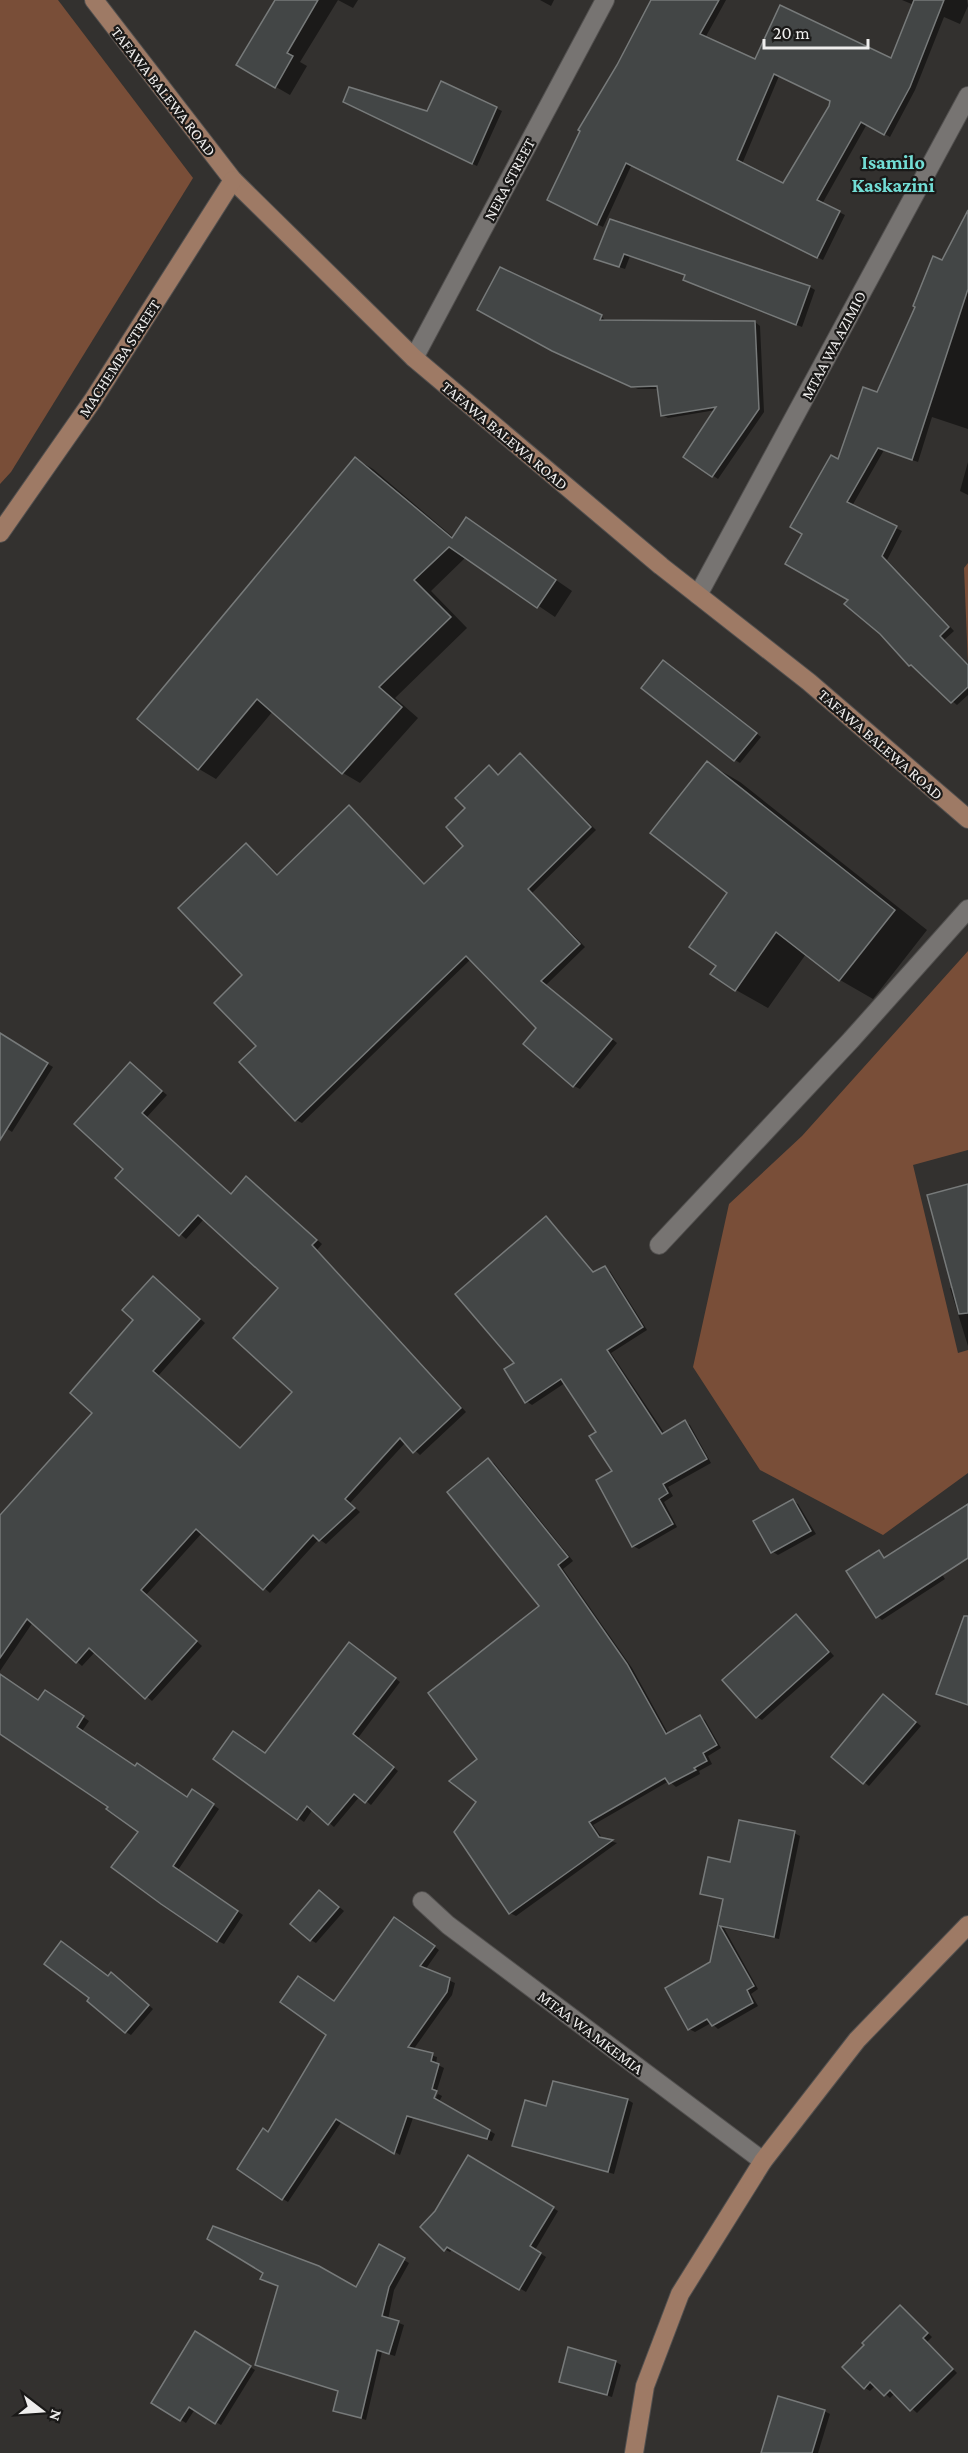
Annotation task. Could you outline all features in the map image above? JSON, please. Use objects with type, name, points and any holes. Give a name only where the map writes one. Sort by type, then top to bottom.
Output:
[{"type":"main road","name":"TAFAWA BALEWA ROAD","points":[[94,0],[233,180],[414,358],[661,567],[809,682],[968,819]]},
{"type":"main road","name":"MACHEMBA STREET","points":[[0,533],[93,400],[233,180]]},
{"type":"main road","points":[[633,2453],[645,2386],[680,2294],[764,2161],[857,2040],[968,1925]]},
{"type":"street","name":"NERA STREET","points":[[414,358],[604,0]]},
{"type":"street","name":"MTAA WA AZIMIO","points":[[698,595],[968,96]]},
{"type":"street","points":[[659,1245],[850,1040],[968,909]]},
{"type":"street","name":"MTAA WA MKEMIA","points":[[422,1901],[448,1925],[764,2161]]},
{"type":"shaded area","points":[[0,0],[58,0],[193,178],[11,472],[0,484]]},
{"type":"shaded area","points":[[968,563],[968,665],[964,568]]},
{"type":"shaded area","points":[[968,951],[968,1150],[913,1165],[958,1353],[968,1350],[968,1473],[883,1535],[760,1470],[693,1367],[729,1204],[802,1136]]},
{"type":"building","points":[[275,0],[318,0],[287,53],[293,56],[275,88],[236,65]]},
{"type":"building","points":[[651,0],[719,0],[700,34],[755,59],[780,5],[891,58],[914,0],[944,0],[910,87],[884,135],[861,122],[817,200],[840,211],[817,258],[626,163],[597,225],[547,200],[580,131],[578,130],[617,65]],"holes":[[[774,74],[830,101],[783,183],[737,160]]]},
{"type":"building","points":[[441,81],[497,107],[472,164],[343,102],[349,87],[427,111]]},
{"type":"building","points":[[968,210],[968,289],[912,460],[878,448],[847,502],[897,526],[882,556],[949,627],[940,636],[968,665],[968,687],[951,703],[911,665],[909,666],[880,634],[844,604],[848,600],[785,564],[802,534],[790,527],[831,455],[838,459],[863,387],[877,392],[915,307],[913,306],[933,256],[942,260]]},
{"type":"building","points":[[610,219],[810,286],[796,325],[683,280],[685,275],[624,254],[619,267],[594,259]]},
{"type":"building","points":[[500,267],[602,315],[600,320],[755,321],[759,409],[712,477],[683,457],[716,407],[661,416],[657,386],[631,387],[552,351],[477,310]]},
{"type":"building","points":[[355,457],[452,538],[466,517],[556,580],[537,608],[449,547],[414,580],[451,617],[379,687],[402,707],[342,774],[257,699],[198,770],[137,719]]},
{"type":"building","points":[[663,660],[757,733],[734,761],[641,688]]},
{"type":"building","points":[[520,753],[591,827],[528,889],[580,944],[541,981],[612,1039],[573,1087],[523,1044],[536,1028],[466,956],[295,1121],[239,1062],[256,1046],[214,1003],[242,975],[178,908],[246,843],[277,875],[349,805],[424,884],[463,846],[446,827],[465,808],[455,798],[489,765],[498,775]]},
{"type":"building","points":[[707,761],[895,910],[839,981],[776,932],[735,991],[710,974],[716,966],[689,947],[727,893],[650,833]]},
{"type":"building","points":[[0,1033],[48,1063],[0,1140]]},
{"type":"building","points":[[130,1062],[162,1091],[142,1113],[231,1194],[246,1176],[317,1240],[312,1245],[461,1408],[413,1453],[400,1438],[345,1499],[355,1508],[319,1541],[313,1535],[263,1590],[196,1529],[141,1590],[197,1641],[145,1699],[89,1648],[76,1663],[27,1619],[0,1658],[0,1515],[92,1413],[70,1393],[133,1320],[122,1310],[153,1276],[200,1319],[153,1371],[240,1448],[292,1392],[233,1338],[278,1288],[198,1215],[179,1236],[115,1178],[123,1169],[74,1124]]},
{"type":"building","points":[[968,1184],[968,1313],[959,1314],[927,1195]]},
{"type":"building","points":[[546,1216],[593,1272],[605,1266],[643,1327],[607,1350],[662,1434],[685,1420],[707,1459],[663,1484],[668,1493],[659,1499],[673,1524],[632,1547],[596,1480],[612,1471],[589,1436],[596,1432],[561,1379],[525,1403],[504,1369],[514,1363],[455,1294]]},
{"type":"building","points":[[488,1458],[568,1557],[558,1565],[627,1664],[666,1734],[700,1715],[717,1745],[703,1753],[707,1761],[694,1768],[696,1770],[669,1784],[665,1778],[589,1822],[599,1837],[613,1840],[509,1914],[454,1832],[476,1802],[449,1781],[477,1759],[428,1693],[539,1606],[447,1492]]},
{"type":"building","points":[[793,1499],[811,1531],[771,1553],[753,1521]]},
{"type":"building","points":[[968,1504],[968,1558],[876,1618],[846,1571],[879,1550],[884,1558]]},
{"type":"building","points":[[796,1614],[829,1652],[756,1718],[722,1680]]},
{"type":"building","points":[[964,1616],[968,1616],[968,1705],[936,1694]]},
{"type":"building","points":[[349,1642],[396,1678],[353,1734],[394,1767],[365,1803],[354,1794],[328,1825],[307,1806],[297,1820],[213,1759],[233,1731],[265,1753]]},
{"type":"building","points":[[0,1674],[38,1700],[45,1690],[84,1716],[77,1727],[135,1766],[137,1763],[187,1797],[192,1789],[214,1804],[173,1866],[238,1911],[217,1942],[111,1867],[138,1832],[106,1809],[108,1807],[0,1734]]},
{"type":"building","points":[[883,1694],[916,1722],[863,1784],[831,1757]]},
{"type":"building","points":[[739,1820],[795,1831],[774,1937],[720,1926],[754,1986],[747,1990],[753,2003],[712,2026],[707,2019],[688,2030],[665,1988],[710,1962],[723,1899],[700,1894],[708,1857],[730,1862]]},
{"type":"building","points":[[319,1890],[339,1907],[310,1941],[290,1924]]},
{"type":"building","points":[[394,1917],[435,1946],[420,1966],[450,1978],[447,1992],[408,2047],[433,2053],[431,2061],[439,2064],[432,2089],[437,2091],[434,2098],[490,2130],[487,2139],[407,2116],[394,2154],[336,2119],[282,2200],[237,2169],[263,2128],[268,2132],[326,2035],[280,2002],[298,1976],[334,2001]]},
{"type":"building","points":[[61,1941],[108,1976],[111,1972],[149,2005],[125,2033],[87,2001],[89,1998],[44,1964]]},
{"type":"building","points":[[553,2081],[628,2099],[608,2172],[512,2146],[525,2100],[546,2106]]},
{"type":"building","points":[[468,2155],[554,2207],[530,2246],[541,2253],[519,2290],[447,2247],[444,2251],[420,2227],[435,2211]]},
{"type":"building","points":[[213,2226],[319,2266],[356,2287],[379,2244],[405,2258],[389,2287],[382,2316],[399,2321],[389,2354],[377,2350],[361,2418],[333,2411],[338,2391],[255,2365],[278,2286],[260,2279],[263,2273],[207,2239]]},
{"type":"building","points":[[900,2305],[928,2333],[923,2338],[953,2369],[910,2411],[890,2390],[884,2396],[870,2382],[864,2389],[842,2367]]},
{"type":"building","points":[[195,2331],[251,2366],[215,2424],[189,2407],[180,2421],[151,2403]]},
{"type":"building","points":[[568,2347],[616,2361],[607,2395],[559,2382]]},
{"type":"building","points":[[778,2396],[825,2410],[812,2453],[761,2453]]},
{"type":"district","name":"Isamilo Kaskazini","points":[[893,174]]}]
